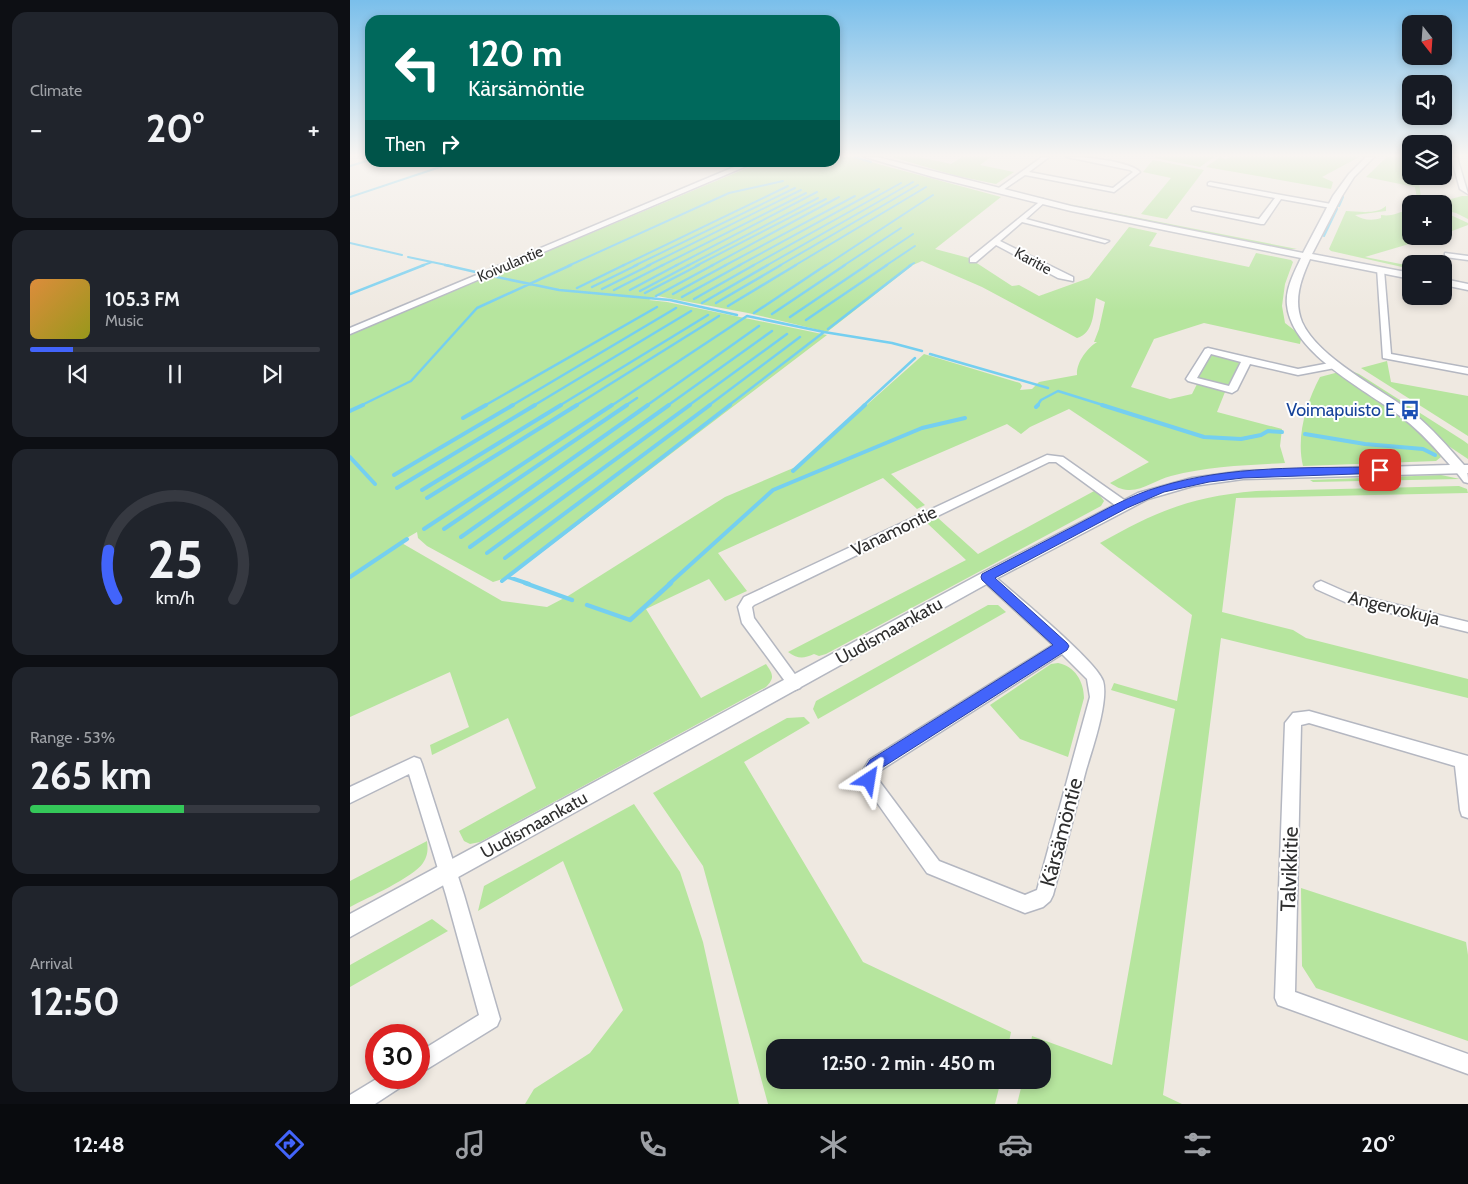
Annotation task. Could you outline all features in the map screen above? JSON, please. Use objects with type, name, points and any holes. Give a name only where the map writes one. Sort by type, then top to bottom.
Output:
[{"type":"street","name":"Koivulantie","points":[[350,331],[642,209]]},
{"type":"street","points":[[973,260],[1035,209]]},
{"type":"street","points":[[1077,209],[1203,236],[1402,274]]},
{"type":"street","points":[[1194,209],[1261,222],[1271,209]]},
{"type":"street","points":[[1331,209],[1307,256],[1293,295],[1293,311],[1299,325],[1307,338],[1334,365],[1410,417],[1465,472]]},
{"type":"street","points":[[1022,220],[1105,241]]},
{"type":"street","name":"Karitie","points":[[996,242],[1070,279]]},
{"type":"street","points":[[1452,256],[1468,258]]},
{"type":"street","points":[[1380,270],[1386,356],[1468,371]]},
{"type":"street","points":[[1452,284],[1468,287]]},
{"type":"street","points":[[1247,360],[1232,390],[1191,378],[1208,351],[1247,360],[1298,372],[1334,365]]},
{"type":"street","name":"Vanamontie","points":[[794,684],[748,619],[745,607],[749,600],[1047,458],[1060,459],[1123,505]]},
{"type":"street","name":"Uudismaankatu","points":[[350,926],[987,577],[1123,505],[1162,489],[1226,477],[1301,472],[1465,472]]},
{"type":"street","name":"Kärsämöntie","points":[[987,577],[1062,646],[1092,675],[1096,682],[1097,697],[1044,895],[1037,901],[1025,904],[933,867],[869,780],[870,772],[875,765],[1062,646]]},
{"type":"street","name":"Angervokuja","points":[[1321,586],[1345,597],[1468,627]]},
{"type":"street","name":"Talvikkitie","points":[[1468,810],[1465,762],[1309,717],[1298,718],[1293,723],[1285,998],[1468,1064]]},
{"type":"street","points":[[350,795],[414,764],[490,1020],[430,1057]]},
{"type":"street","points":[[355,1104],[379,1089]]},
{"type":"green space","points":[[650,209],[986,209],[935,249],[969,258],[1012,286],[1019,285],[1039,296],[1089,278],[1129,227],[1157,233],[1149,246],[1249,267],[1256,253],[1291,260],[1293,262],[1285,284],[1282,306],[1285,323],[1301,339],[1300,344],[1204,323],[1154,339],[1131,387],[1170,399],[1192,394],[1197,384],[1225,392],[1217,412],[1282,429],[1280,446],[1285,463],[1199,470],[1166,478],[1139,489],[1128,490],[1118,488],[1110,483],[1149,462],[1069,409],[1030,427],[1021,434],[1007,424],[891,474],[925,505],[917,509],[883,478],[718,553],[747,591],[725,601],[709,579],[646,609],[701,698],[766,664],[772,676],[769,684],[480,842],[470,844],[464,841],[459,831],[536,788],[508,718],[432,755],[430,745],[469,727],[450,672],[350,717],[350,334]],"holes":[[[922,261],[982,287],[1077,338],[1087,332],[1090,327],[1096,298],[1105,302],[1094,342],[1097,342],[1083,356],[1078,366],[1077,375],[1039,382],[1032,389],[1020,390],[1022,386],[1020,383],[924,354],[798,466],[725,497],[568,596],[547,607],[502,601],[400,542],[417,532],[418,538],[427,546],[493,582],[509,577],[827,335],[667,302],[649,300],[657,296],[748,313],[827,332],[913,265]]]},
{"type":"green space","points":[[1088,209],[1297,249],[1286,249],[1200,233]]},
{"type":"green space","points":[[1146,209],[1175,209],[1167,219],[1141,214]]},
{"type":"green space","points":[[1386,209],[1386,211],[1355,215],[1368,220],[1375,220],[1381,218],[1381,215],[1402,212],[1402,245],[1406,245],[1365,257],[1402,264],[1402,267],[1329,249],[1346,211],[1377,211]]},
{"type":"green space","points":[[1452,209],[1468,209],[1468,219],[1452,212]]},
{"type":"green space","points":[[1452,216],[1468,223],[1468,225],[1452,231]]},
{"type":"green space","points":[[1210,354],[1240,361],[1229,386],[1198,378]]},
{"type":"green space","points":[[1387,361],[1391,382],[1468,396],[1468,436],[1361,368]]},
{"type":"green space","points":[[1349,370],[1359,374],[1464,441],[1468,444],[1468,459],[1447,445],[1402,406]]},
{"type":"green space","points":[[1339,372],[1395,410],[1422,433],[1441,457],[1436,461],[1303,466],[1301,455],[1302,432],[1310,398],[1320,377]]},
{"type":"green space","points":[[1441,475],[1460,479],[1313,482],[1310,480]]},
{"type":"green space","points":[[1459,486],[1467,489],[1468,493],[1236,498],[1222,612],[1293,630],[1306,638],[1468,679],[1468,698],[1221,638],[1163,1095],[1182,1104],[1017,1104],[1021,1089],[1051,1089],[1051,1043],[1112,1065],[1175,709],[1111,690],[1114,683],[1177,701],[1192,615],[1100,543],[1139,522],[1175,507],[1212,497],[1256,491]]},
{"type":"green space","points":[[1096,490],[1104,501],[1101,506],[826,654],[819,656],[814,654],[801,658],[788,652],[966,560],[927,523],[938,518],[978,554]]},
{"type":"green space","points":[[988,605],[998,605],[1006,612],[818,719],[813,709],[816,701]]},
{"type":"green space","points":[[1058,663],[1074,671],[1084,692],[1068,757],[1020,739],[990,705],[1051,664]]},
{"type":"green space","points":[[804,717],[810,723],[744,762],[863,962],[1011,1032],[1010,1039],[766,1039],[766,1089],[999,1089],[995,1104],[768,1104],[703,866],[653,793],[787,718]]},
{"type":"green space","points":[[634,804],[680,872],[703,942],[739,1104],[525,1104],[534,1089],[590,1053],[623,1010],[563,861],[478,911],[484,886]]},
{"type":"green space","points":[[427,841],[427,855],[418,869],[400,881],[350,907],[350,881]]},
{"type":"green space","points":[[1301,888],[1466,942],[1468,955],[1468,1041],[1316,988],[1302,966]]},
{"type":"green space","points":[[432,919],[448,931],[350,987],[350,965]]},
{"type":"waterway","points":[[568,266],[695,209]]},
{"type":"waterway","points":[[622,266],[741,209]]},
{"type":"waterway","points":[[634,266],[753,209]]},
{"type":"waterway","points":[[647,266],[763,209]]},
{"type":"waterway","points":[[661,266],[775,209]]},
{"type":"waterway","points":[[675,266],[785,209]]},
{"type":"waterway","points":[[687,266],[798,209]]},
{"type":"waterway","points":[[696,266],[808,209]]},
{"type":"waterway","points":[[711,266],[818,209]]},
{"type":"waterway","points":[[724,266],[832,209]]},
{"type":"waterway","points":[[738,266],[843,209]]},
{"type":"waterway","points":[[752,266],[855,209]]},
{"type":"waterway","points":[[766,266],[867,209]]},
{"type":"waterway","points":[[779,266],[878,209]]},
{"type":"waterway","points":[[794,266],[890,209]]},
{"type":"waterway","points":[[825,266],[912,209]]},
{"type":"waterway","points":[[1324,236],[1337,209]]},
{"type":"waterway","points":[[843,266],[901,228]]},
{"type":"waterway","points":[[865,266],[913,234]]},
{"type":"waterway","points":[[350,243],[402,255]]},
{"type":"waterway","points":[[885,266],[915,246]]},
{"type":"waterway","points":[[408,257],[432,262]]},
{"type":"waterway","points":[[421,266],[432,262]]},
{"type":"waterway","points":[[432,262],[451,266]]},
{"type":"waterway","points":[[909,266],[914,263]]},
{"type":"waterway","points":[[350,294],[424,265]]},
{"type":"waterway","points":[[445,265],[480,273]]},
{"type":"waterway","points":[[530,284],[571,265]]},
{"type":"waterway","points":[[577,288],[624,265]]},
{"type":"waterway","points":[[592,287],[637,265]]},
{"type":"waterway","points":[[602,289],[650,265]]},
{"type":"waterway","points":[[614,290],[663,265]]},
{"type":"waterway","points":[[630,290],[677,265]]},
{"type":"waterway","points":[[640,291],[689,265]]},
{"type":"waterway","points":[[645,293],[699,265]]},
{"type":"waterway","points":[[656,296],[713,265]]},
{"type":"waterway","points":[[673,294],[726,265]]},
{"type":"waterway","points":[[682,297],[740,265]]},
{"type":"waterway","points":[[694,299],[754,265]]},
{"type":"waterway","points":[[702,303],[768,265]]},
{"type":"waterway","points":[[716,303],[781,265]]},
{"type":"waterway","points":[[728,306],[796,265]]},
{"type":"waterway","points":[[754,313],[826,265]]},
{"type":"waterway","points":[[772,314],[845,265]]},
{"type":"waterway","points":[[790,317],[867,265]]},
{"type":"waterway","points":[[806,320],[887,265]]},
{"type":"waterway","points":[[828,329],[911,265]]},
{"type":"waterway","points":[[487,275],[530,284]]},
{"type":"waterway","points":[[360,406],[411,381],[477,308],[530,284]]},
{"type":"waterway","points":[[530,284],[559,290],[670,300],[737,315]]},
{"type":"waterway","points":[[484,406],[657,307]]},
{"type":"waterway","points":[[511,406],[676,308]]},
{"type":"waterway","points":[[533,406],[691,311]]},
{"type":"waterway","points":[[559,406],[708,315]]},
{"type":"waterway","points":[[575,406],[719,316]]},
{"type":"waterway","points":[[611,406],[747,316],[824,332]]},
{"type":"waterway","points":[[646,406],[759,326]]},
{"type":"waterway","points":[[667,406],[772,331]]},
{"type":"waterway","points":[[728,406],[824,332]]},
{"type":"waterway","points":[[824,332],[892,343],[922,351]]},
{"type":"waterway","points":[[688,406],[787,334]]},
{"type":"waterway","points":[[708,406],[800,337]]},
{"type":"waterway","points":[[930,354],[1048,388]]},
{"type":"waterway","points":[[863,406],[915,358]]},
{"type":"waterway","points":[[1037,406],[1041,400],[1058,391],[1106,406]]},
{"type":"waterway","points":[[625,406],[637,398]]},
{"type":"waterway","points":[[350,411],[363,405]]},
{"type":"waterway","points":[[463,418],[486,405]]},
{"type":"waterway","points":[[394,475],[513,405]]},
{"type":"waterway","points":[[397,488],[535,405]]},
{"type":"waterway","points":[[422,490],[561,405]]},
{"type":"waterway","points":[[427,498],[577,405]]},
{"type":"waterway","points":[[424,529],[612,405]]},
{"type":"waterway","points":[[444,529],[627,405]]},
{"type":"waterway","points":[[461,537],[648,405]]},
{"type":"waterway","points":[[470,547],[669,405]]},
{"type":"waterway","points":[[487,553],[690,405]]},
{"type":"waterway","points":[[505,558],[710,405]]},
{"type":"waterway","points":[[502,581],[730,405]]},
{"type":"waterway","points":[[793,471],[865,405]]},
{"type":"waterway","points":[[1102,405],[1204,437],[1241,439],[1261,435],[1268,431],[1282,432]]},
{"type":"waterway","points":[[669,584],[773,490],[922,428],[965,418]]},
{"type":"waterway","points":[[1305,434],[1365,444],[1423,449],[1435,455]]},
{"type":"waterway","points":[[350,457],[375,484]]},
{"type":"waterway","points":[[350,577],[407,539]]},
{"type":"waterway","points":[[508,577],[529,584]]},
{"type":"waterway","points":[[525,583],[572,600]]},
{"type":"waterway","points":[[587,605],[630,620],[671,583]]},
{"type":"place","name":"Voimapuisto E","points":[[1410,410]]},
{"type":"route","points":[[869,780],[870,772],[875,765],[1062,646],[987,577],[1123,505],[1162,489],[1209,479],[1243,475],[1380,470]]}]
